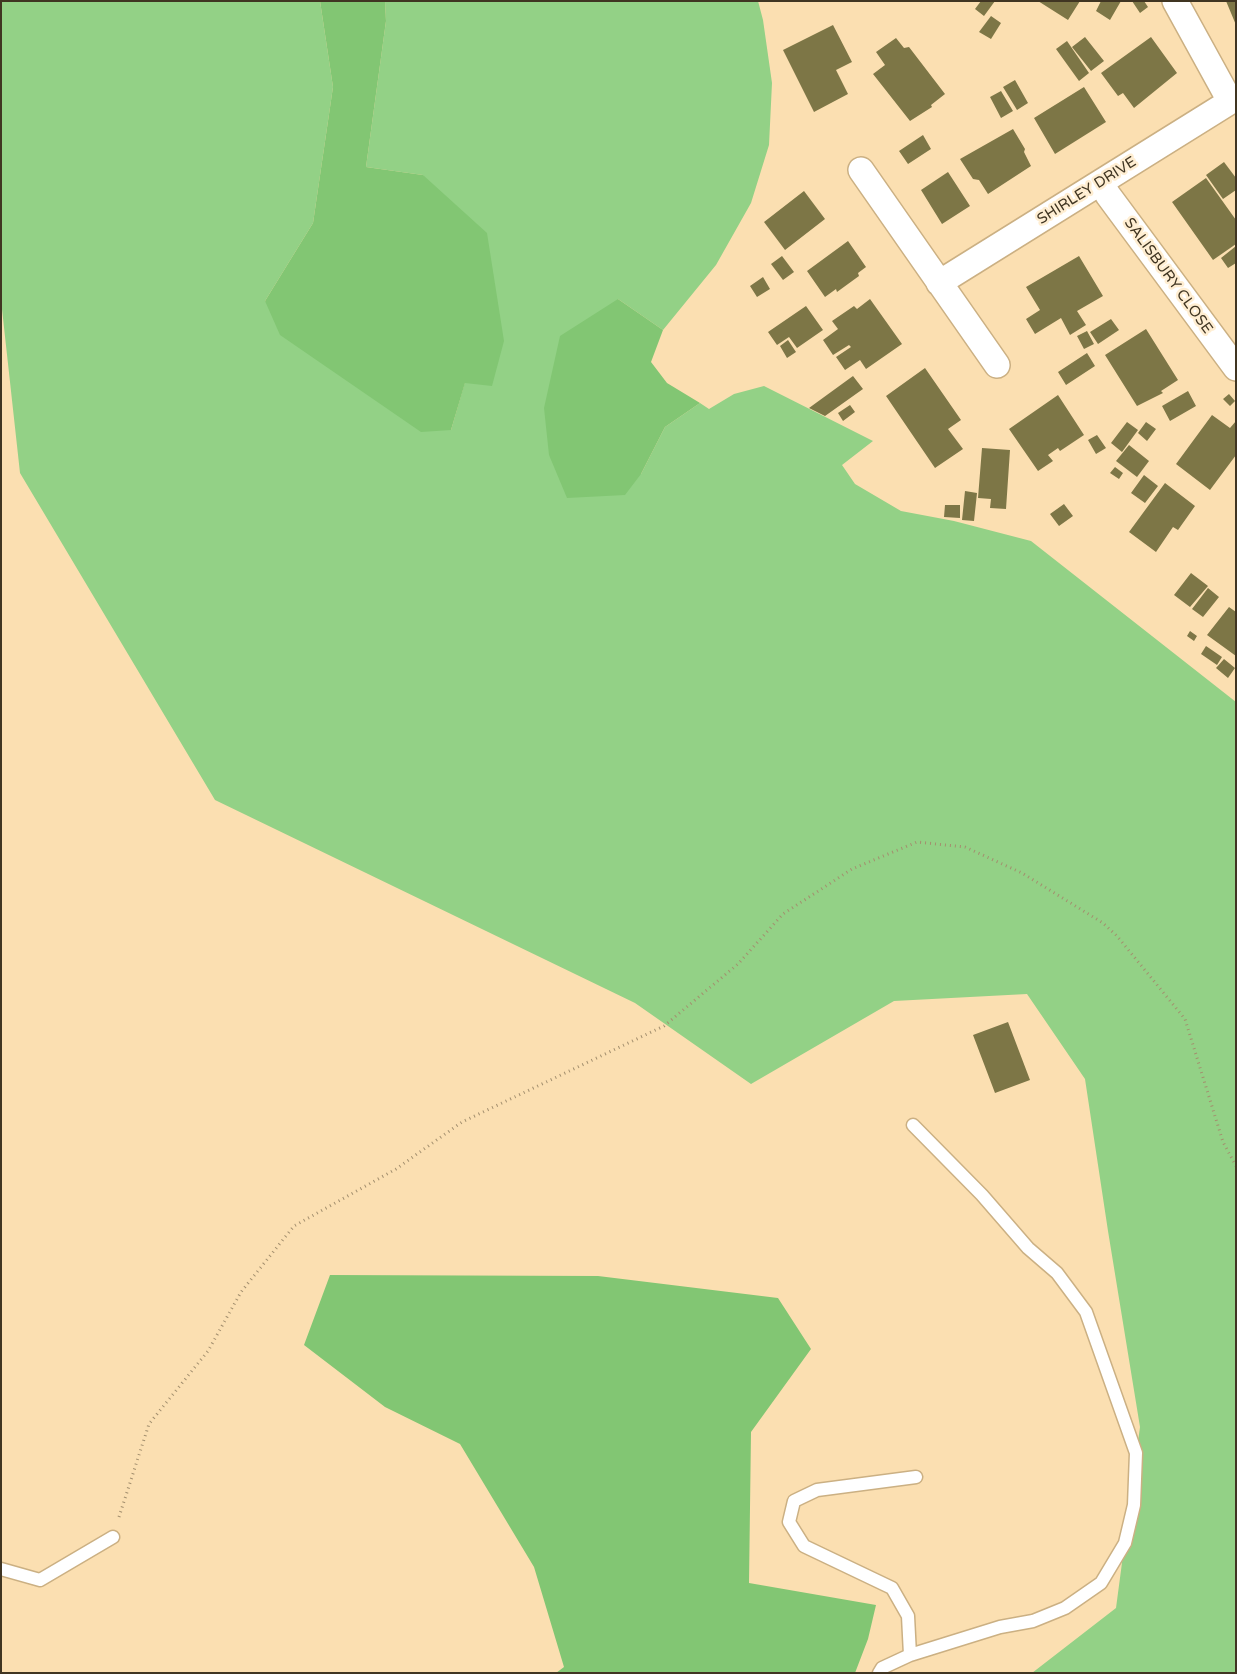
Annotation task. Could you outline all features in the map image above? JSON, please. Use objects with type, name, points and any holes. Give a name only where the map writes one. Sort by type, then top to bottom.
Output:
[{"type":"street","points":[[1175,1],[1233,100]]},
{"type":"street","name":"SHIRLEY DRIVE","points":[[939,283],[1233,100]]},
{"type":"street","points":[[861,170],[997,365]]},
{"type":"street","name":"SALISBURY CLOSE","points":[[1101,182],[1108,195],[1236,368]]},
{"type":"lane","points":[[878,1673],[882,1668],[910,1655],[1000,1626],[1033,1621],[1065,1608],[1102,1584],[1125,1543],[1134,1506],[1136,1453],[1086,1312],[1057,1273],[1028,1248],[982,1195],[914,1125]]},
{"type":"lane","points":[[910,1655],[908,1616],[892,1588],[804,1546],[789,1522],[794,1501],[817,1490],[916,1476]]},
{"type":"lane","points":[[1,1569],[40,1580],[112,1537]]},
{"type":"path","points":[[112,1537],[149,1424],[208,1351],[240,1292],[294,1226],[396,1169],[462,1122],[664,1026],[738,964],[783,914],[852,869],[917,842],[965,847],[1022,873],[1103,923],[1117,936],[1184,1019],[1223,1142],[1236,1166]]},
{"type":"green space","points":[[1,1],[320,1],[333,87],[313,223],[265,301],[451,430],[465,382],[423,175],[366,167],[386,21],[385,1],[758,1],[763,20],[772,83],[769,145],[751,203],[716,265],[663,330],[618,299],[641,474],[665,427],[700,403],[709,409],[734,394],[764,386],[873,441],[842,465],[855,484],[901,511],[954,521],[1031,541],[1236,702],[1236,1673],[1032,1673],[1116,1608],[1140,1427],[1085,1079],[1027,994],[894,1001],[751,1084],[635,1003],[215,800],[20,473],[1,300]]},
{"type":"green space","points":[[320,1],[385,1],[386,21],[366,167],[423,175],[487,233],[504,341],[492,386],[465,383],[451,430],[421,432],[280,335],[265,301],[313,223],[333,87]]},
{"type":"green space","points":[[618,299],[663,330],[651,362],[667,383],[700,403],[665,427],[641,474],[625,495],[567,498],[549,455],[544,408],[560,336]]},
{"type":"green space","points":[[330,1275],[598,1276],[778,1298],[811,1349],[751,1432],[749,1583],[876,1605],[868,1639],[855,1673],[556,1673],[564,1667],[534,1567],[460,1444],[385,1407],[304,1345]]},
{"type":"building","points":[[981,1],[995,1],[984,16],[975,9]]},
{"type":"building","points":[[1038,1],[1080,1],[1068,20]]},
{"type":"building","points":[[1101,1],[1121,1],[1110,20],[1096,11]]},
{"type":"building","points":[[1132,1],[1144,1],[1148,7],[1140,13]]},
{"type":"building","points":[[1226,1],[1236,1],[1236,25]]},
{"type":"building","points":[[991,16],[1001,23],[991,39],[979,32]]},
{"type":"building","points":[[833,25],[852,62],[836,70],[848,94],[814,112],[783,50]]},
{"type":"building","points":[[1085,37],[1104,61],[1091,71],[1072,47]]},
{"type":"building","points":[[1151,37],[1177,73],[1134,108],[1123,93],[1118,96],[1101,73]]},
{"type":"building","points":[[896,38],[904,48],[909,47],[945,94],[931,105],[932,107],[910,121],[873,74],[885,65],[876,52]]},
{"type":"building","points":[[1067,41],[1089,73],[1079,81],[1056,49]]},
{"type":"building","points":[[1015,80],[1028,103],[1017,110],[1003,87]]},
{"type":"building","points":[[1084,87],[1106,122],[1055,154],[1034,118]]},
{"type":"building","points":[[1001,91],[1013,111],[1001,118],[990,97]]},
{"type":"building","points":[[1013,129],[1025,149],[1024,152],[1031,166],[988,194],[979,180],[973,179],[960,159]]},
{"type":"building","points":[[923,135],[931,149],[908,164],[899,151]]},
{"type":"building","points":[[1224,162],[1236,178],[1236,190],[1223,199],[1206,175]]},
{"type":"building","points":[[948,172],[970,206],[942,224],[921,190]]},
{"type":"building","points":[[1206,178],[1236,220],[1236,244],[1213,260],[1172,202]]},
{"type":"building","points":[[804,191],[825,219],[785,250],[764,222]]},
{"type":"building","points":[[848,241],[866,267],[858,273],[859,276],[837,292],[836,289],[825,297],[807,271]]},
{"type":"building","points":[[1236,246],[1236,263],[1228,268],[1221,258]]},
{"type":"building","points":[[782,256],[794,272],[783,280],[771,264]]},
{"type":"building","points":[[1079,256],[1103,296],[1077,311],[1086,325],[1070,335],[1061,318],[1035,334],[1026,319],[1040,310],[1026,287]]},
{"type":"building","points":[[763,277],[770,289],[757,297],[750,286]]},
{"type":"building","points":[[870,299],[902,344],[866,369],[860,360],[845,370],[836,357],[851,347],[849,345],[833,355],[823,340],[838,329],[832,321],[854,306],[857,309]]},
{"type":"building","points":[[806,306],[823,330],[797,348],[789,337],[777,345],[768,332]]},
{"type":"building","points":[[1111,319],[1119,330],[1098,344],[1090,332]]},
{"type":"building","points":[[1146,329],[1178,380],[1161,391],[1163,393],[1137,406],[1105,355]]},
{"type":"building","points":[[1087,331],[1094,344],[1084,349],[1077,336]]},
{"type":"building","points":[[788,340],[796,352],[787,358],[780,346]]},
{"type":"building","points":[[1087,353],[1095,366],[1066,385],[1058,372]]},
{"type":"building","points":[[925,368],[961,420],[948,429],[963,449],[935,468],[886,396]]},
{"type":"building","points":[[853,376],[863,389],[825,416],[809,408]]},
{"type":"building","points":[[1188,391],[1196,406],[1170,421],[1162,406]]},
{"type":"building","points":[[1229,394],[1235,401],[1230,406],[1223,399]]},
{"type":"building","points":[[1058,395],[1084,435],[1060,451],[1058,448],[1048,455],[1053,461],[1038,471],[1009,429]]},
{"type":"building","points":[[850,405],[855,412],[843,421],[838,413]]},
{"type":"building","points":[[1212,415],[1230,428],[1236,421],[1236,455],[1210,490],[1176,464]]},
{"type":"building","points":[[1127,422],[1138,430],[1122,452],[1111,443]]},
{"type":"building","points":[[1146,422],[1156,429],[1147,441],[1138,433]]},
{"type":"building","points":[[1097,435],[1106,448],[1096,454],[1088,440]]},
{"type":"building","points":[[1129,445],[1149,461],[1137,477],[1116,461]]},
{"type":"building","points":[[982,448],[1010,450],[1006,509],[990,508],[991,499],[978,498]]},
{"type":"building","points":[[1115,467],[1123,473],[1119,479],[1110,473]]},
{"type":"building","points":[[1144,475],[1158,486],[1145,503],[1131,493]]},
{"type":"building","points":[[1165,483],[1195,506],[1178,530],[1173,527],[1156,552],[1129,532]]},
{"type":"building","points":[[965,491],[977,493],[974,521],[962,520]]},
{"type":"building","points":[[1064,504],[1073,516],[1059,526],[1050,514]]},
{"type":"building","points":[[945,505],[960,505],[960,518],[944,517]]},
{"type":"building","points":[[1191,573],[1208,586],[1190,607],[1174,595]]},
{"type":"building","points":[[1208,588],[1219,597],[1203,617],[1192,609]]},
{"type":"building","points":[[1229,607],[1236,612],[1236,656],[1207,635]]},
{"type":"building","points":[[1190,631],[1197,636],[1194,641],[1187,636]]},
{"type":"building","points":[[1206,646],[1222,657],[1217,665],[1201,654]]},
{"type":"building","points":[[1224,659],[1235,668],[1228,678],[1216,668]]},
{"type":"building","points":[[1008,1022],[1030,1080],[995,1093],[973,1035]]}]
